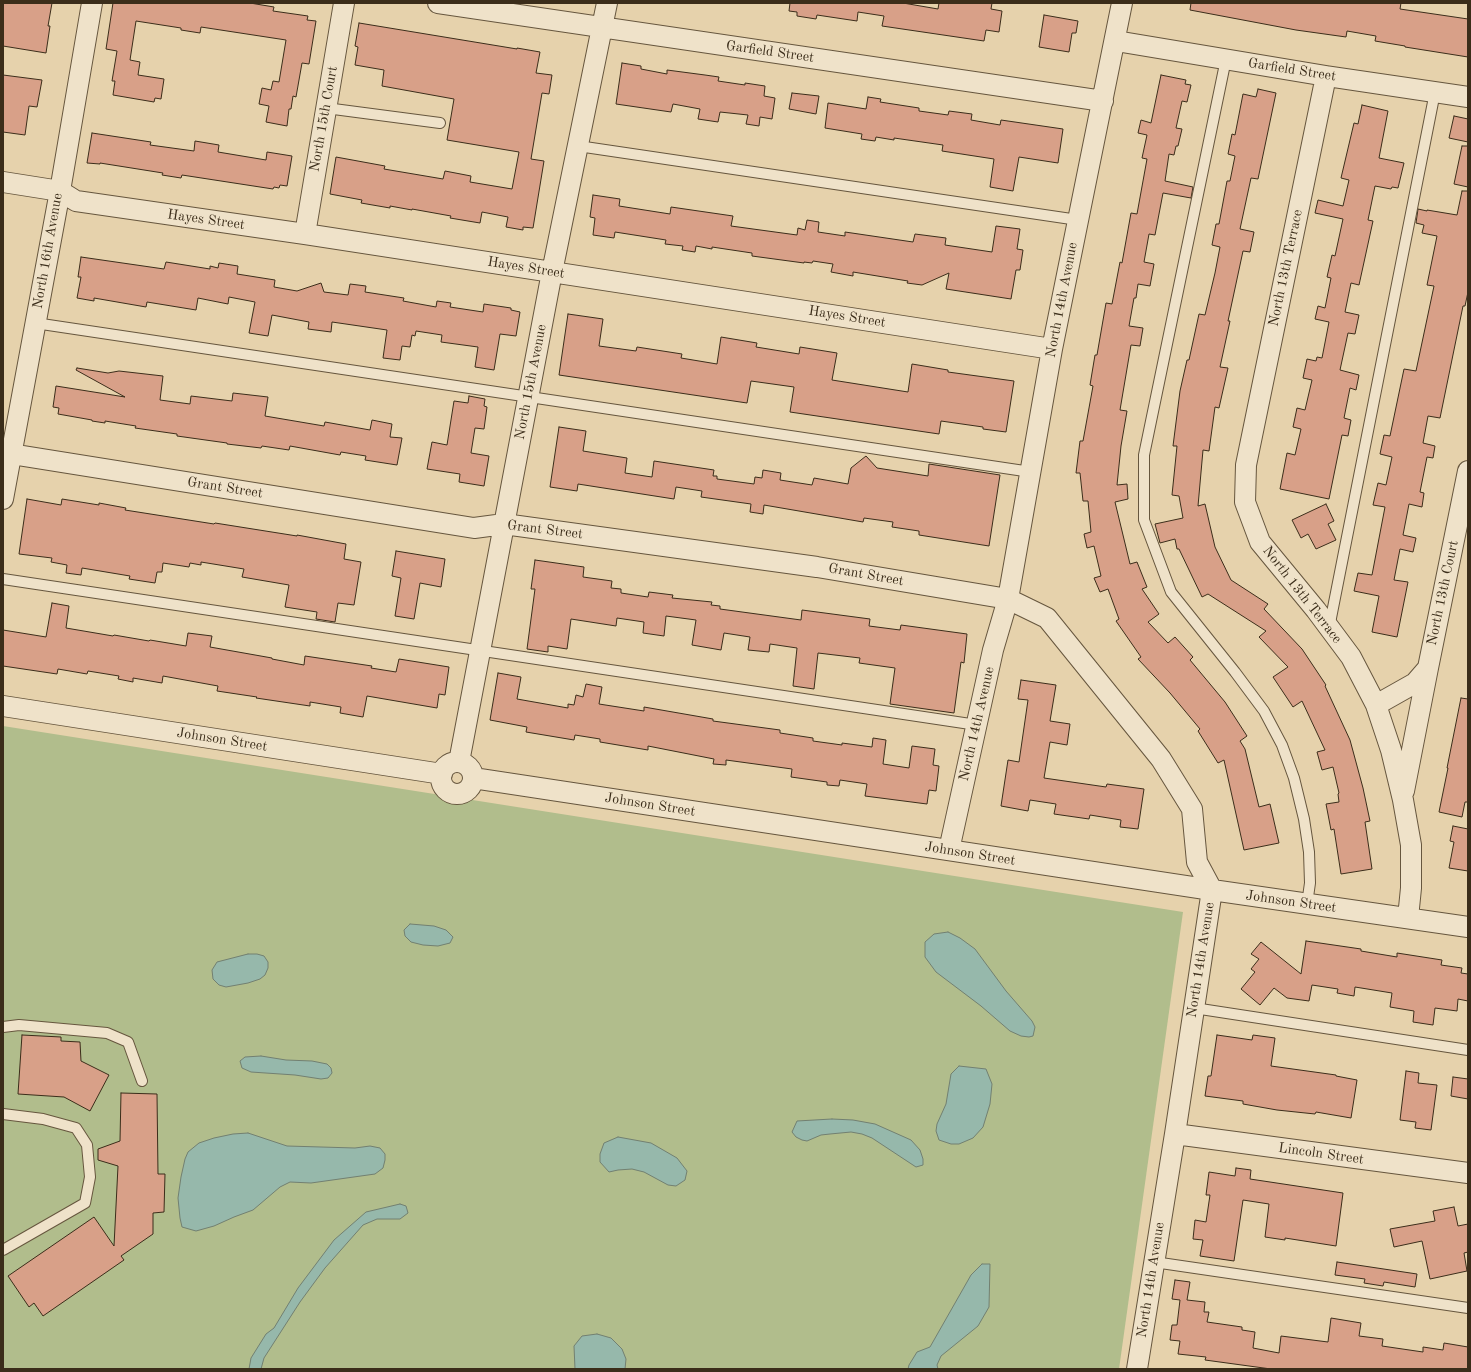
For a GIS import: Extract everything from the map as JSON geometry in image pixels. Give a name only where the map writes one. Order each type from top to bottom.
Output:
[{"type":"street","name":"North 16th Avenue","points":[[3,500],[60,191],[92,3]]},
{"type":"street","name":"North 15th Court","points":[[305,234],[344,3]]},
{"type":"street","name":"Garfield Street","points":[[438,3],[1103,101]]},
{"type":"street","name":"North 15th Avenue","points":[[459,762],[552,272],[607,3]]},
{"type":"street","name":"North 14th Avenue","points":[[949,850],[993,650],[1008,599],[1052,349],[1116,41],[1122,3]]},
{"type":"street","name":"Garfield Street","points":[[1116,41],[1326,76],[1468,97]]},
{"type":"street","name":"North 13th Terrace","points":[[1326,76],[1246,465],[1245,502],[1260,542],[1351,657],[1376,705],[1391,750],[1403,797],[1411,845],[1411,888],[1408,918]]},
{"type":"street","name":"Hayes Street","points":[[3,182],[60,191],[76,201],[305,234],[1052,349]]},
{"type":"street","name":"Grant Street","points":[[11,454],[474,528],[504,524],[817,567],[1008,599]]},
{"type":"street","name":"North 13th Court","points":[[1403,797],[1468,471]]},
{"type":"street","name":"North 14th Avenue","points":[[1008,599],[1047,618],[1161,758],[1192,809],[1197,862],[1212,890],[1137,1369]]},
{"type":"street","name":"North 13th Court","points":[[1376,705],[1415,683],[1428,668]]},
{"type":"street","name":"Johnson Street","points":[[3,706],[442,774]]},
{"type":"street","points":[[459,762],[466,765],[470,769],[473,778],[470,788],[456,794],[446,790],[441,781],[442,774],[446,766],[451,763],[459,762]]},
{"type":"street","name":"Johnson Street","points":[[473,778],[1212,890],[1468,927]]},
{"type":"street","name":"Lincoln Street","points":[[1175,1134],[1468,1173]]},
{"type":"lane","points":[[1226,60],[1144,455],[1144,520],[1171,592],[1236,672],[1264,711],[1282,745],[1294,778],[1310,852],[1310,883],[1307,904]]},
{"type":"lane","points":[[1329,628],[1435,92]]},
{"type":"lane","points":[[326,108],[440,122]]},
{"type":"lane","points":[[578,146],[1078,220]]},
{"type":"lane","points":[[35,323],[1031,472]]},
{"type":"lane","points":[[3,579],[977,725]]},
{"type":"lane","points":[[1194,1008],[1468,1050]]},
{"type":"lane","points":[[3,1027],[19,1025],[106,1033],[128,1042],[142,1080]]},
{"type":"lane","points":[[3,1114],[43,1119],[76,1128],[87,1145],[90,1177],[85,1203],[3,1250]]},
{"type":"lane","points":[[1154,1262],[1468,1308]]},
{"type":"green space","points":[[3,726],[1183,912],[1119,1369],[3,1369]]},
{"type":"shaded area","points":[[410,924],[434,926],[446,930],[453,937],[450,943],[438,946],[423,945],[411,942],[405,936],[404,930]]},
{"type":"shaded area","points":[[948,932],[960,938],[975,949],[1006,991],[1032,1021],[1035,1027],[1033,1036],[1021,1036],[1010,1031],[981,1006],[936,972],[925,957],[925,942],[934,934]]},
{"type":"shaded area","points":[[248,954],[264,956],[268,962],[268,968],[265,975],[260,979],[226,987],[219,985],[213,979],[212,970],[217,962]]},
{"type":"shaded area","points":[[261,1056],[327,1064],[331,1068],[332,1073],[328,1078],[321,1079],[295,1075],[251,1072],[242,1068],[240,1061],[245,1057]]},
{"type":"shaded area","points":[[959,1066],[986,1069],[992,1084],[990,1104],[983,1127],[973,1138],[959,1144],[951,1144],[939,1140],[936,1131],[937,1124],[946,1104],[951,1074]]},
{"type":"shaded area","points":[[832,1119],[853,1120],[875,1124],[911,1140],[920,1150],[923,1165],[916,1167],[872,1138],[862,1134],[851,1132],[821,1135],[807,1141],[796,1137],[792,1132],[797,1121]]},
{"type":"shaded area","points":[[248,1133],[287,1146],[355,1148],[370,1146],[380,1148],[385,1154],[385,1160],[383,1168],[375,1174],[311,1183],[290,1182],[280,1187],[253,1210],[214,1226],[196,1231],[182,1227],[178,1198],[181,1177],[188,1152],[199,1143],[214,1138]]},
{"type":"shaded area","points":[[618,1137],[651,1143],[677,1158],[687,1171],[685,1180],[676,1186],[668,1185],[644,1172],[632,1169],[609,1172],[600,1162],[600,1154],[604,1143]]},
{"type":"shaded area","points":[[400,1204],[406,1206],[408,1213],[400,1219],[377,1219],[363,1225],[325,1268],[300,1302],[264,1358],[261,1369],[249,1369],[251,1358],[266,1334],[274,1328],[298,1288],[334,1240],[366,1212]]},
{"type":"shaded area","points":[[982,1264],[990,1264],[989,1307],[978,1326],[941,1356],[937,1365],[938,1369],[908,1369],[917,1352],[930,1347],[971,1275]]},
{"type":"shaded area","points":[[597,1334],[611,1338],[622,1349],[626,1359],[625,1369],[575,1369],[574,1346],[582,1336]]},
{"type":"building","points":[[3,3],[52,3],[48,26],[50,26],[46,53],[3,46]]},
{"type":"building","points":[[113,3],[250,3],[274,7],[273,11],[308,16],[307,20],[316,21],[309,64],[302,63],[296,97],[293,96],[291,109],[289,109],[287,126],[266,122],[269,106],[259,104],[262,88],[271,90],[273,81],[279,82],[286,40],[201,27],[200,33],[181,30],[181,28],[136,21],[130,60],[140,62],[138,75],[164,79],[161,99],[155,98],[154,102],[113,95],[115,81],[112,81],[117,51],[106,49]]},
{"type":"building","points":[[790,3],[903,3],[938,9],[939,3],[992,3],[991,9],[1002,11],[999,32],[986,30],[984,41],[882,26],[884,16],[858,12],[857,21],[817,15],[816,19],[797,16],[797,12],[789,11]]},
{"type":"building","points":[[1191,3],[1401,3],[1400,9],[1468,19],[1468,57],[1375,41],[1376,36],[1347,31],[1346,37],[1296,30],[1190,10]]},
{"type":"building","points":[[1044,15],[1078,21],[1076,33],[1072,33],[1069,52],[1039,47]]},
{"type":"building","points":[[359,23],[540,52],[536,73],[552,75],[549,94],[542,93],[531,159],[544,161],[533,228],[523,227],[523,230],[506,227],[508,217],[482,212],[480,223],[412,209],[390,206],[390,208],[361,203],[362,200],[330,194],[336,157],[385,166],[384,169],[443,179],[445,171],[471,176],[470,182],[512,189],[519,152],[447,140],[454,99],[382,86],[384,70],[355,65],[358,47],[355,46]]},
{"type":"building","points":[[622,63],[641,66],[641,69],[667,74],[667,70],[719,77],[718,81],[765,86],[764,96],[775,98],[772,119],[760,117],[759,126],[746,124],[748,115],[720,112],[718,122],[698,119],[700,109],[673,104],[671,112],[616,104]]},
{"type":"building","points":[[3,75],[42,80],[37,107],[29,106],[25,135],[3,132]]},
{"type":"building","points":[[1161,75],[1186,80],[1185,84],[1191,85],[1187,102],[1182,101],[1176,128],[1182,129],[1174,155],[1169,154],[1165,181],[1193,187],[1191,198],[1163,193],[1155,235],[1149,234],[1144,262],[1154,264],[1150,286],[1138,284],[1136,298],[1134,298],[1129,326],[1143,328],[1140,346],[1131,345],[1120,410],[1127,411],[1121,446],[1117,485],[1127,484],[1128,499],[1115,502],[1130,564],[1137,562],[1147,587],[1142,589],[1159,614],[1148,622],[1168,643],[1175,637],[1193,657],[1190,660],[1225,702],[1247,736],[1240,741],[1245,749],[1259,807],[1270,804],[1279,843],[1244,850],[1224,760],[1218,763],[1198,731],[1200,729],[1170,693],[1138,659],[1141,657],[1116,621],[1119,619],[1108,589],[1100,592],[1094,578],[1101,576],[1094,546],[1087,548],[1084,534],[1091,532],[1088,501],[1083,501],[1080,473],[1076,473],[1080,441],[1083,441],[1093,386],[1090,385],[1095,355],[1097,355],[1106,303],[1112,304],[1120,262],[1122,263],[1131,213],[1137,214],[1147,159],[1142,158],[1147,135],[1138,133],[1141,120],[1151,123]]},
{"type":"building","points":[[1258,89],[1276,93],[1258,179],[1251,178],[1240,229],[1254,232],[1250,252],[1243,251],[1228,321],[1230,321],[1220,367],[1228,368],[1219,408],[1215,407],[1209,451],[1203,450],[1198,506],[1205,504],[1215,547],[1231,580],[1268,604],[1264,609],[1302,649],[1326,685],[1325,686],[1350,740],[1370,821],[1365,822],[1372,869],[1341,874],[1334,829],[1331,830],[1326,804],[1339,802],[1339,793],[1333,767],[1322,770],[1317,752],[1325,750],[1302,701],[1293,707],[1273,677],[1288,667],[1259,637],[1266,631],[1208,594],[1202,597],[1179,549],[1177,549],[1175,539],[1160,543],[1155,524],[1183,518],[1179,496],[1172,495],[1177,446],[1173,446],[1180,391],[1187,360],[1189,360],[1199,314],[1205,315],[1215,273],[1220,247],[1212,245],[1216,224],[1219,224],[1227,181],[1230,181],[1235,156],[1228,154],[1232,134],[1235,135],[1243,94],[1256,97]]},
{"type":"building","points":[[792,93],[819,96],[816,114],[789,109]]},
{"type":"building","points":[[868,97],[881,99],[880,102],[919,108],[919,111],[948,115],[949,111],[972,114],[971,120],[1000,125],[1001,120],[1063,129],[1058,163],[1019,157],[1013,191],[990,187],[994,159],[942,151],[943,145],[894,138],[894,140],[876,137],[875,141],[861,139],[862,134],[825,128],[828,103],[866,109]]},
{"type":"building","points":[[1362,105],[1388,111],[1379,158],[1404,163],[1398,188],[1392,187],[1391,189],[1375,186],[1368,220],[1373,221],[1359,285],[1351,283],[1345,312],[1359,315],[1355,334],[1348,333],[1340,370],[1359,375],[1356,390],[1350,388],[1344,418],[1351,420],[1348,436],[1342,435],[1329,499],[1280,489],[1287,453],[1295,455],[1301,429],[1293,427],[1297,408],[1305,410],[1312,380],[1303,378],[1307,359],[1316,361],[1317,357],[1322,358],[1329,322],[1315,319],[1318,306],[1325,308],[1331,278],[1327,277],[1332,255],[1335,256],[1343,219],[1315,213],[1318,200],[1343,206],[1349,180],[1341,178],[1354,123],[1358,124]]},
{"type":"building","points":[[1454,116],[1468,119],[1468,142],[1449,138]]},
{"type":"building","points":[[92,133],[151,142],[150,145],[194,151],[195,141],[219,145],[218,152],[266,160],[267,152],[292,156],[287,186],[280,185],[279,188],[274,187],[273,189],[182,175],[181,178],[162,175],[163,173],[100,163],[87,163]]},
{"type":"building","points":[[1462,146],[1468,146],[1468,187],[1454,184]]},
{"type":"building","points":[[1462,191],[1468,191],[1468,292],[1465,306],[1463,306],[1440,418],[1428,416],[1423,443],[1435,446],[1433,458],[1427,457],[1420,492],[1424,493],[1422,507],[1409,504],[1403,535],[1416,538],[1413,552],[1400,549],[1394,580],[1408,582],[1397,637],[1372,632],[1379,596],[1354,591],[1358,573],[1372,575],[1385,507],[1373,505],[1378,483],[1386,485],[1392,457],[1380,454],[1384,435],[1390,436],[1404,369],[1416,371],[1434,286],[1427,285],[1437,236],[1422,233],[1424,225],[1416,223],[1418,209],[1457,215]]},
{"type":"building","points":[[593,195],[620,199],[619,206],[670,214],[671,207],[733,216],[731,226],[797,235],[798,228],[805,230],[807,220],[819,222],[818,232],[845,236],[845,232],[913,242],[915,234],[946,238],[945,245],[992,252],[996,226],[1020,229],[1017,249],[1023,250],[1020,270],[1016,270],[1011,299],[946,289],[949,273],[922,285],[907,283],[908,281],[853,272],[853,276],[831,272],[833,264],[813,261],[812,263],[804,263],[752,256],[752,253],[712,247],[712,249],[696,246],[695,252],[682,250],[683,246],[665,244],[666,240],[615,232],[614,238],[593,235],[595,218],[590,217]]},
{"type":"building","points":[[81,257],[164,269],[166,262],[210,269],[210,266],[218,268],[219,263],[238,266],[237,274],[275,280],[274,287],[297,291],[321,283],[324,292],[348,295],[350,284],[366,286],[365,292],[404,298],[403,301],[436,307],[437,301],[451,303],[450,307],[483,312],[484,304],[511,308],[511,310],[520,312],[516,336],[500,334],[494,370],[475,367],[478,347],[441,342],[442,335],[416,331],[415,336],[412,335],[410,347],[402,346],[400,360],[383,358],[387,330],[332,322],[331,332],[308,329],[309,322],[272,315],[268,336],[249,333],[255,302],[229,297],[228,304],[198,298],[196,310],[147,302],[146,307],[94,298],[94,301],[77,298],[81,277],[78,277]]},
{"type":"building","points":[[568,314],[603,319],[599,346],[636,351],[637,347],[682,354],[681,358],[717,364],[721,337],[757,343],[756,347],[799,354],[800,347],[837,353],[832,380],[908,392],[912,364],[948,370],[948,372],[1014,381],[1006,432],[941,421],[939,434],[790,412],[794,387],[751,381],[747,403],[559,375]]},
{"type":"building","points":[[77,368],[108,373],[119,371],[163,376],[160,400],[190,404],[191,396],[232,401],[233,393],[268,397],[265,416],[324,426],[325,422],[370,430],[372,420],[392,424],[390,437],[402,438],[397,465],[365,460],[366,456],[341,452],[340,455],[290,446],[289,450],[262,446],[261,448],[227,444],[177,436],[177,434],[135,428],[136,426],[105,421],[105,423],[92,421],[58,414],[59,408],[53,407],[56,386],[125,397],[76,370]]},
{"type":"building","points":[[469,396],[485,399],[484,406],[487,407],[484,429],[475,428],[471,453],[489,456],[484,486],[459,482],[460,474],[427,469],[432,442],[447,445],[454,401],[468,403]]},
{"type":"building","points":[[559,427],[586,431],[583,451],[627,458],[625,473],[652,477],[654,461],[714,470],[713,476],[717,476],[717,479],[754,484],[755,477],[762,478],[763,470],[781,473],[780,480],[812,485],[814,478],[848,484],[851,468],[866,456],[877,468],[928,476],[929,464],[1000,475],[989,546],[919,535],[919,531],[892,527],[893,522],[864,518],[863,522],[764,505],[763,514],[750,512],[751,504],[701,497],[702,491],[676,487],[674,499],[578,484],[577,491],[550,487]]},
{"type":"building","points":[[27,499],[61,505],[62,499],[99,505],[99,503],[126,508],[125,510],[297,535],[346,544],[344,559],[361,562],[354,605],[338,603],[335,622],[316,619],[317,612],[285,607],[289,585],[242,577],[244,569],[201,562],[201,565],[190,563],[189,567],[163,563],[162,572],[157,572],[155,583],[129,579],[130,576],[82,568],[81,575],[66,573],[67,565],[51,562],[52,558],[19,554]]},
{"type":"building","points":[[1326,504],[1334,521],[1328,524],[1336,540],[1316,549],[1308,534],[1301,538],[1292,520]]},
{"type":"building","points":[[396,551],[445,559],[441,587],[420,583],[414,619],[395,616],[401,578],[392,576]]},
{"type":"building","points":[[535,560],[584,567],[583,577],[612,581],[611,588],[621,589],[621,593],[648,597],[649,592],[673,595],[672,598],[712,602],[711,605],[720,606],[720,609],[801,620],[802,610],[870,619],[869,626],[900,630],[901,625],[967,634],[964,663],[961,662],[954,713],[890,704],[895,668],[859,663],[860,658],[818,653],[814,689],[793,686],[797,648],[770,644],[769,652],[748,650],[750,637],[724,633],[721,650],[692,645],[696,620],[666,616],[664,636],[643,633],[644,622],[617,618],[616,626],[571,619],[567,649],[548,646],[548,652],[527,649],[535,589],[531,589]]},
{"type":"building","points":[[52,603],[69,606],[66,628],[113,636],[186,646],[188,633],[212,636],[210,647],[304,665],[305,656],[372,666],[371,668],[396,672],[399,659],[449,667],[445,695],[439,694],[437,708],[367,696],[363,717],[340,713],[341,707],[310,702],[310,706],[256,698],[257,697],[217,691],[218,686],[163,676],[162,683],[133,678],[133,682],[118,679],[119,676],[88,671],[87,674],[58,669],[57,674],[3,666],[3,630],[46,637]]},
{"type":"building","points":[[498,673],[521,677],[517,699],[568,708],[568,704],[574,705],[576,695],[583,697],[586,684],[602,687],[599,704],[644,711],[644,707],[713,719],[713,721],[780,730],[780,733],[813,738],[813,741],[842,745],[842,743],[872,747],[873,738],[886,740],[883,764],[909,768],[912,746],[935,749],[933,765],[939,766],[936,791],[929,790],[927,804],[865,796],[867,784],[840,780],[839,786],[827,785],[827,782],[791,777],[792,769],[726,760],[726,765],[713,764],[714,759],[648,746],[648,750],[600,742],[600,739],[575,735],[574,740],[526,732],[527,727],[490,720]]},
{"type":"building","points":[[1021,680],[1056,685],[1050,721],[1070,724],[1067,745],[1050,742],[1044,778],[1106,787],[1107,784],[1144,789],[1138,829],[1120,827],[1121,820],[1090,815],[1089,819],[1054,814],[1056,804],[1030,800],[1028,811],[1001,806],[1008,760],[1019,762],[1028,700],[1018,699]]},
{"type":"building","points":[[1461,698],[1468,699],[1468,802],[1465,802],[1462,817],[1439,812]]},
{"type":"building","points":[[1453,826],[1468,829],[1468,871],[1449,868],[1454,842],[1450,841]]},
{"type":"building","points":[[1306,941],[1361,949],[1361,951],[1397,957],[1397,953],[1442,960],[1441,965],[1462,968],[1461,973],[1468,974],[1468,1001],[1458,999],[1457,1011],[1435,1008],[1433,1025],[1413,1022],[1414,1011],[1390,1007],[1392,993],[1355,987],[1354,996],[1337,993],[1338,989],[1312,985],[1309,1001],[1287,998],[1274,988],[1260,1005],[1241,989],[1255,972],[1251,969],[1259,959],[1251,954],[1261,942],[1301,974]]},
{"type":"building","points":[[22,1035],[61,1037],[61,1041],[80,1042],[81,1061],[109,1075],[90,1111],[64,1097],[18,1094]]},
{"type":"building","points":[[1217,1035],[1252,1040],[1253,1035],[1275,1038],[1271,1066],[1336,1075],[1357,1080],[1351,1118],[1316,1112],[1315,1114],[1277,1110],[1243,1104],[1243,1101],[1205,1096],[1208,1076],[1211,1076]]},
{"type":"building","points":[[1406,1071],[1419,1073],[1418,1083],[1437,1085],[1431,1130],[1415,1128],[1416,1122],[1400,1120]]},
{"type":"building","points":[[1453,1077],[1468,1079],[1468,1099],[1451,1096]]},
{"type":"building","points":[[121,1093],[157,1094],[158,1174],[165,1174],[164,1212],[153,1213],[153,1234],[121,1256],[124,1260],[43,1316],[34,1303],[29,1307],[8,1276],[94,1217],[114,1246],[118,1166],[98,1160],[98,1149],[120,1141]]},
{"type":"building","points":[[1236,1168],[1251,1170],[1250,1179],[1343,1193],[1336,1246],[1285,1238],[1285,1240],[1265,1237],[1269,1204],[1243,1200],[1234,1261],[1200,1256],[1203,1240],[1193,1239],[1195,1220],[1206,1222],[1210,1195],[1206,1195],[1209,1172],[1235,1176]]},
{"type":"building","points":[[1454,1207],[1458,1226],[1468,1224],[1468,1252],[1464,1253],[1467,1271],[1430,1279],[1422,1241],[1394,1247],[1390,1229],[1435,1221],[1433,1211]]},
{"type":"building","points":[[1337,1262],[1417,1274],[1415,1287],[1384,1282],[1383,1286],[1364,1283],[1365,1279],[1335,1275]]},
{"type":"building","points":[[1175,1280],[1190,1282],[1187,1300],[1205,1302],[1204,1312],[1209,1312],[1207,1322],[1242,1327],[1242,1330],[1255,1332],[1253,1348],[1279,1353],[1281,1336],[1328,1342],[1331,1318],[1361,1323],[1359,1336],[1383,1339],[1382,1346],[1423,1352],[1423,1347],[1443,1350],[1444,1343],[1468,1347],[1468,1369],[1271,1369],[1205,1360],[1206,1357],[1178,1354],[1180,1341],[1170,1340],[1172,1325],[1177,1325],[1180,1300],[1172,1299]]}]
